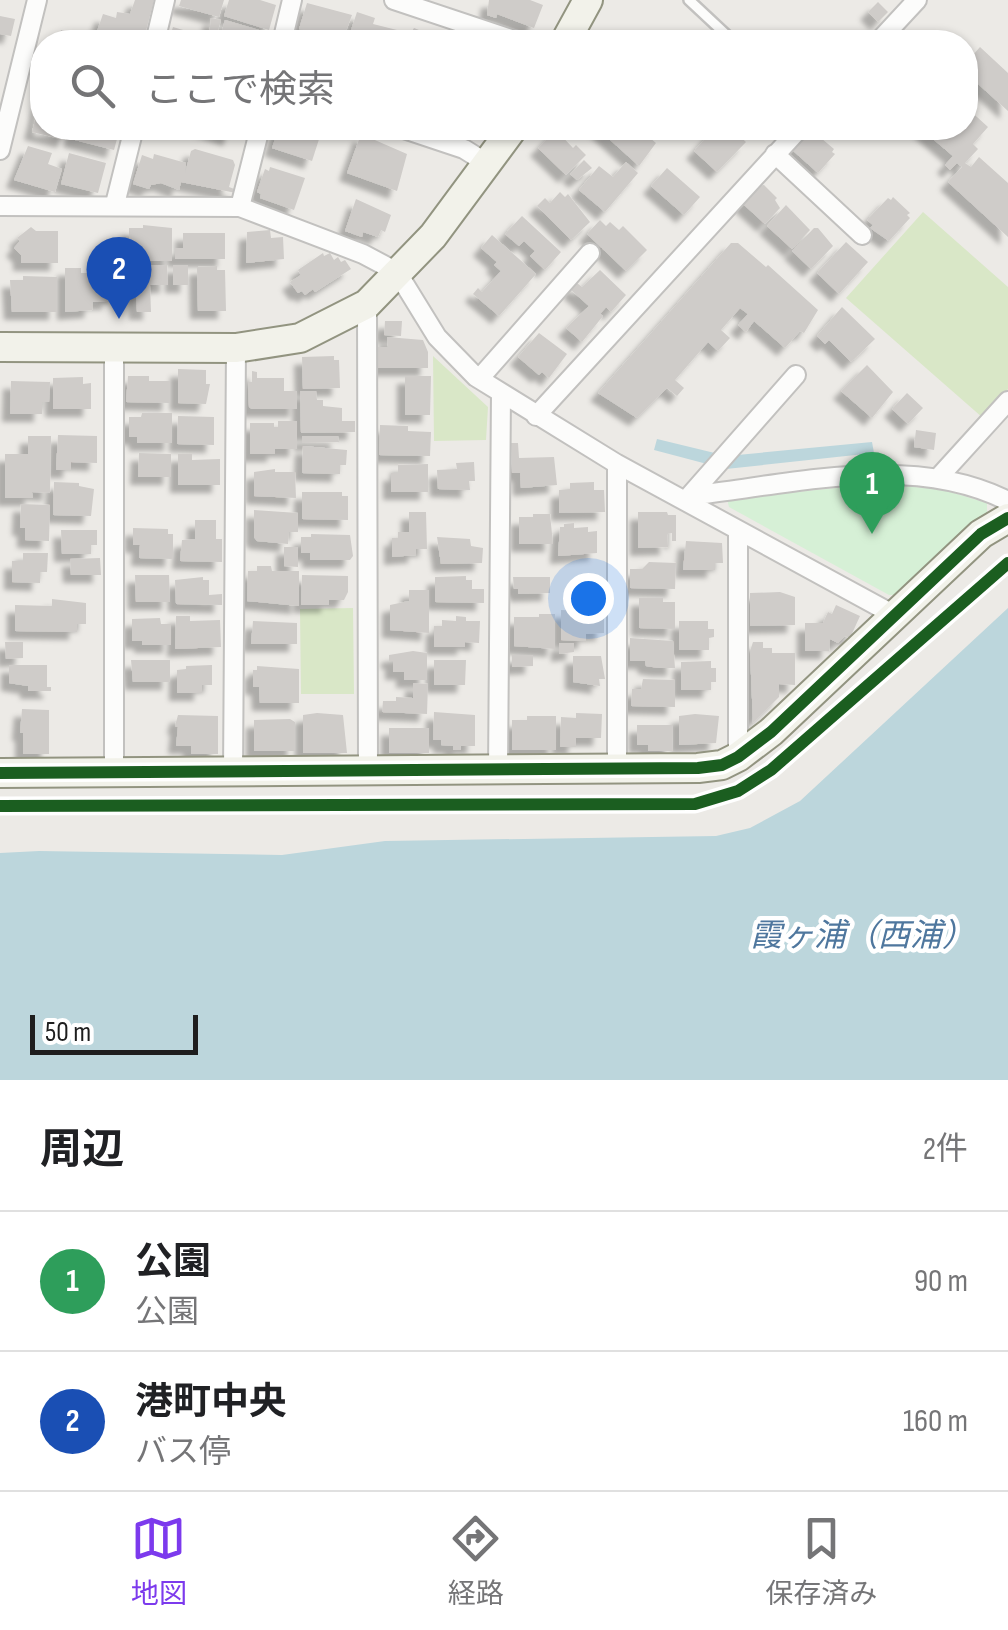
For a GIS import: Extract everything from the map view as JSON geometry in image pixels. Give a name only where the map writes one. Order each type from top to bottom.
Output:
[{"type":"street","points":[[0,150],[37,0]]},
{"type":"street","points":[[158,30],[166,0]]},
{"type":"street","points":[[285,30],[292,0]]},
{"type":"street","points":[[394,0],[484,30]]},
{"type":"street","points":[[572,30],[588,0]]},
{"type":"street","points":[[889,30],[917,0]]},
{"type":"street","points":[[115,204],[131,140]]},
{"type":"street","points":[[240,207],[257,140]]},
{"type":"street","points":[[437,140],[464,149],[488,164]]},
{"type":"street","points":[[0,347],[236,348],[300,338],[367,304],[433,236],[505,140]]},
{"type":"street","points":[[536,416],[788,140]]},
{"type":"street","points":[[775,154],[862,235]]},
{"type":"street","points":[[0,206],[240,207],[363,254],[397,272],[437,337],[479,378],[501,393],[618,464],[896,616]]},
{"type":"street","points":[[479,378],[590,253]]},
{"type":"street","points":[[367,304],[368,772]]},
{"type":"street","points":[[114,348],[114,773]]},
{"type":"street","points":[[233,773],[236,348]]},
{"type":"street","points":[[686,500],[796,375]]},
{"type":"street","points":[[498,771],[501,393]]},
{"type":"street","points":[[938,478],[1008,401]]},
{"type":"street","points":[[617,770],[618,464]]},
{"type":"street","points":[[686,500],[704,494],[879,475],[938,478],[1008,501]]},
{"type":"street","points":[[0,772],[617,770],[722,765],[771,732],[981,534],[1008,518]]},
{"type":"street","points":[[738,530],[738,757]]},
{"type":"lane","points":[[690,0],[721,30]]},
{"type":"green space","points":[[923,212],[1008,287],[1008,389],[983,418],[846,298]]},
{"type":"green space","points":[[433,356],[488,407],[486,440],[434,441]]},
{"type":"green space","points":[[875,484],[941,489],[987,503],[987,514],[902,595],[889,595],[729,507],[727,499]]},
{"type":"green space","points":[[353,608],[354,694],[301,694],[300,609]]},
{"type":"water","points":[[657,439],[727,456],[872,442],[874,453],[726,469],[654,450]]},
{"type":"water","name":"霞ヶ浦（西浦）","points":[[1008,608],[1008,1080],[0,1080],[0,853],[282,855],[385,841],[716,836],[750,828],[800,801]]},
{"type":"building","points":[[135,0],[154,0],[146,30],[97,30],[103,14],[116,18],[117,12],[130,14]]},
{"type":"building","points":[[181,0],[224,0],[219,17],[179,6]]},
{"type":"building","points":[[229,0],[260,0],[276,5],[269,30],[224,16]]},
{"type":"building","points":[[489,0],[530,0],[543,5],[534,28],[497,14],[496,18],[487,15]]},
{"type":"building","points":[[878,2],[888,12],[878,22],[868,12]]},
{"type":"building","points":[[307,3],[352,15],[346,30],[299,29]]},
{"type":"building","points":[[357,12],[375,18],[373,24],[397,30],[351,30]]},
{"type":"building","points":[[0,16],[15,19],[11,36],[0,34]]},
{"type":"building","points":[[211,18],[221,20],[218,30],[210,30]]},
{"type":"building","points":[[225,20],[259,30],[222,30]]},
{"type":"building","points":[[980,47],[1008,73],[1008,111],[978,84]]},
{"type":"building","points":[[978,118],[988,127],[978,138]]},
{"type":"building","points":[[75,140],[117,140],[114,150]]},
{"type":"building","points":[[275,140],[319,140],[312,161],[272,148]]},
{"type":"building","points":[[359,140],[375,140],[407,154],[397,191],[347,173]]},
{"type":"building","points":[[546,140],[565,140],[586,155],[566,175],[538,148]]},
{"type":"building","points":[[610,140],[656,143],[639,166]]},
{"type":"building","points":[[704,140],[746,142],[717,172],[694,151]]},
{"type":"building","points":[[798,140],[823,140],[835,154],[818,173],[790,148]]},
{"type":"building","points":[[934,140],[977,140],[973,144],[978,149],[965,163],[971,167],[979,157],[1008,183],[1008,237],[948,182],[962,167],[957,163],[950,170],[945,165],[953,156]]},
{"type":"building","points":[[28,146],[52,153],[48,164],[62,169],[55,192],[14,180]]},
{"type":"building","points":[[195,149],[233,160],[229,187],[236,193],[181,182],[179,190],[161,183],[149,189],[133,184],[142,155],[153,159],[154,154],[186,163],[185,173]]},
{"type":"building","points":[[69,153],[106,163],[98,193],[61,184]]},
{"type":"building","points":[[584,160],[592,168],[577,180],[570,174]]},
{"type":"building","points":[[626,162],[638,173],[605,212],[579,190],[599,166],[613,177]]},
{"type":"building","points":[[270,167],[305,178],[294,210],[260,198],[257,192],[265,169],[269,171]]},
{"type":"building","points":[[667,168],[700,197],[684,215],[651,186]]},
{"type":"building","points":[[764,185],[777,198],[780,208],[765,224],[742,203],[758,186]]},
{"type":"building","points":[[560,192],[565,197],[568,194],[590,222],[571,240],[537,206],[545,198],[550,203]]},
{"type":"building","points":[[893,197],[910,213],[910,218],[889,241],[870,228],[873,225],[867,220]]},
{"type":"building","points":[[356,199],[391,215],[385,232],[381,230],[378,237],[363,232],[362,237],[345,231]]},
{"type":"building","points":[[786,205],[810,230],[792,249],[767,226]]},
{"type":"building","points":[[522,216],[561,252],[545,270],[530,256],[535,251],[524,241],[519,246],[505,234]]},
{"type":"building","points":[[600,220],[619,230],[623,226],[647,250],[626,271],[587,234]]},
{"type":"building","points":[[31,227],[36,231],[58,231],[58,263],[21,263],[21,255],[14,248],[20,241],[17,238]]},
{"type":"building","points":[[129,228],[172,228],[172,261],[129,261]]},
{"type":"building","points":[[814,228],[833,246],[811,269],[792,251]]},
{"type":"building","points":[[270,230],[271,238],[283,237],[284,259],[246,263],[247,232]]},
{"type":"building","points":[[183,233],[225,233],[225,259],[175,259],[175,248],[183,248]]},
{"type":"building","points":[[492,235],[536,274],[499,316],[473,294],[478,288],[482,292],[501,271],[481,248]]},
{"type":"building","points":[[846,242],[868,262],[839,294],[817,273]]},
{"type":"building","points":[[731,243],[738,243],[768,265],[818,310],[804,333],[800,331],[785,348],[754,321],[746,332],[738,325],[748,314],[740,308],[721,330],[730,338],[718,351],[708,342],[675,380],[684,388],[677,396],[667,388],[637,418],[598,393]]},
{"type":"building","points":[[323,253],[330,253],[334,260],[345,260],[351,269],[315,292],[313,289],[305,295],[302,291],[298,293],[290,282],[301,275],[298,270]]},
{"type":"building","points":[[167,265],[168,285],[150,285],[151,312],[137,312],[135,266]]},
{"type":"building","points":[[173,265],[188,265],[188,285],[173,285]]},
{"type":"building","points":[[217,266],[217,270],[225,270],[226,311],[198,311],[197,267]]},
{"type":"building","points":[[65,268],[81,268],[81,273],[88,273],[88,269],[116,269],[116,296],[110,296],[110,302],[93,302],[92,310],[65,312]]},
{"type":"building","points":[[600,270],[626,295],[611,312],[606,307],[582,342],[566,328],[589,306],[571,290],[577,283],[582,287]]},
{"type":"building","points":[[23,276],[57,277],[57,312],[12,312],[10,280],[23,280]]},
{"type":"building","points":[[842,307],[875,339],[851,362],[829,340],[825,344],[817,336]]},
{"type":"building","points":[[385,321],[402,321],[401,336],[384,335]]},
{"type":"building","points":[[539,333],[567,354],[549,378],[542,372],[539,375],[518,357]]},
{"type":"building","points":[[387,337],[423,340],[428,368],[378,368],[378,347],[388,347]]},
{"type":"building","points":[[334,356],[334,360],[339,360],[340,388],[303,389],[302,357]]},
{"type":"building","points":[[867,365],[893,392],[872,418],[841,391]]},
{"type":"building","points":[[178,369],[206,370],[206,384],[210,384],[206,404],[178,403]]},
{"type":"building","points":[[252,371],[257,372],[257,378],[284,378],[284,391],[297,391],[297,409],[249,407],[248,382],[252,382]]},
{"type":"building","points":[[128,376],[170,381],[170,403],[126,402]]},
{"type":"building","points":[[405,376],[431,376],[430,415],[405,415]]},
{"type":"building","points":[[83,377],[83,384],[91,383],[91,409],[53,409],[53,378]]},
{"type":"building","points":[[11,381],[50,382],[49,402],[42,402],[42,414],[10,414]]},
{"type":"building","points":[[300,391],[316,391],[323,406],[342,408],[342,421],[355,421],[355,432],[301,433]]},
{"type":"building","points":[[907,393],[923,408],[908,424],[892,409]]},
{"type":"building","points":[[142,413],[172,413],[172,443],[137,443],[137,437],[129,437],[129,417],[141,417]]},
{"type":"building","points":[[178,416],[214,417],[214,445],[177,444]]},
{"type":"building","points":[[278,421],[297,421],[297,449],[250,454],[250,423],[274,423],[278,427]]},
{"type":"building","points":[[380,425],[431,432],[430,456],[379,455]]},
{"type":"building","points":[[916,430],[936,433],[934,450],[914,447]]},
{"type":"building","points":[[58,435],[97,436],[97,463],[71,462],[71,470],[56,470]]},
{"type":"building","points":[[28,436],[51,436],[50,493],[32,492],[33,498],[5,498],[5,454],[28,454]]},
{"type":"building","points":[[302,436],[338,436],[339,442],[302,443]]},
{"type":"building","points":[[511,443],[518,443],[519,458],[554,457],[557,485],[521,488],[520,473],[512,473]]},
{"type":"building","points":[[303,446],[347,450],[346,465],[340,465],[340,474],[302,473]]},
{"type":"building","points":[[139,453],[171,454],[171,477],[138,477]]},
{"type":"building","points":[[178,454],[192,454],[192,460],[220,459],[220,485],[178,485]]},
{"type":"building","points":[[474,462],[475,481],[469,481],[470,490],[438,489],[437,470],[457,469],[456,463]]},
{"type":"building","points":[[428,464],[428,492],[391,492],[391,473],[398,473],[398,465]]},
{"type":"building","points":[[254,472],[295,472],[296,498],[254,496]]},
{"type":"building","points":[[54,482],[79,483],[94,489],[91,516],[53,515]]},
{"type":"building","points":[[594,482],[594,490],[604,490],[605,512],[559,513],[559,490],[570,489],[570,483]]},
{"type":"building","points":[[302,492],[342,492],[342,496],[348,496],[348,520],[302,519]]},
{"type":"building","points":[[21,504],[50,505],[49,541],[25,540],[25,528],[20,528]]},
{"type":"building","points":[[254,510],[298,513],[298,532],[289,532],[288,544],[257,541]]},
{"type":"building","points":[[409,512],[426,512],[427,549],[416,549],[416,555],[392,557],[392,538],[398,538],[398,532],[409,532]]},
{"type":"building","points":[[638,512],[676,515],[676,541],[672,541],[672,533],[667,534],[668,547],[638,548]]},
{"type":"building","points":[[550,514],[553,544],[519,544],[519,517]]},
{"type":"building","points":[[195,520],[216,520],[216,539],[222,539],[222,562],[180,561],[182,540],[195,539]]},
{"type":"building","points":[[574,523],[574,528],[597,531],[597,553],[558,556],[560,527]]},
{"type":"building","points":[[133,528],[168,529],[168,534],[173,534],[173,559],[139,558],[140,545],[133,545]]},
{"type":"building","points":[[61,530],[97,530],[97,545],[91,545],[91,554],[62,554]]},
{"type":"building","points":[[350,535],[353,556],[350,560],[310,560],[310,553],[301,553],[301,537]]},
{"type":"building","points":[[437,537],[470,539],[471,546],[483,548],[482,563],[441,564]]},
{"type":"building","points":[[686,541],[722,543],[723,563],[715,563],[715,570],[683,570]]},
{"type":"building","points":[[284,547],[298,547],[298,567],[284,566]]},
{"type":"building","points":[[23,553],[48,553],[47,572],[40,572],[40,583],[12,582],[12,561],[23,561]]},
{"type":"building","points":[[100,558],[101,575],[71,575],[70,559]]},
{"type":"building","points":[[649,562],[676,563],[675,589],[630,588],[630,569],[642,569]]},
{"type":"building","points":[[257,566],[271,566],[272,571],[299,571],[299,606],[247,601],[248,571],[257,571]]},
{"type":"building","points":[[135,575],[169,575],[170,602],[136,602]]},
{"type":"building","points":[[302,575],[348,576],[348,592],[344,600],[329,600],[329,605],[301,605]]},
{"type":"building","points":[[466,576],[466,580],[472,580],[472,589],[484,589],[484,603],[435,602],[435,577]]},
{"type":"building","points":[[513,577],[550,577],[550,593],[518,594]]},
{"type":"building","points":[[175,580],[209,580],[209,595],[222,594],[222,605],[176,604]]},
{"type":"building","points":[[409,590],[429,590],[429,633],[390,630],[390,605],[409,601]]},
{"type":"building","points":[[780,592],[795,597],[795,625],[750,626],[750,593]]},
{"type":"building","points":[[639,598],[675,602],[675,629],[639,628]]},
{"type":"building","points":[[52,599],[86,603],[86,624],[77,624],[77,632],[15,631],[15,605],[52,606]]},
{"type":"building","points":[[836,605],[860,616],[850,638],[845,636],[838,643],[830,639],[829,651],[805,651],[805,623],[823,623]]},
{"type":"building","points":[[561,610],[604,612],[604,633],[586,634],[586,641],[561,640]]},
{"type":"building","points":[[555,614],[555,649],[514,646],[514,617]]},
{"type":"building","points":[[176,616],[190,616],[190,621],[220,620],[221,647],[175,649]]},
{"type":"building","points":[[456,616],[480,621],[479,643],[434,647],[434,626],[442,626],[442,620],[456,621]]},
{"type":"building","points":[[160,618],[161,624],[171,624],[171,645],[132,641],[132,619]]},
{"type":"building","points":[[253,621],[297,623],[297,644],[251,644]]},
{"type":"building","points":[[679,621],[708,621],[708,629],[714,629],[709,650],[679,650]]},
{"type":"building","points":[[630,638],[673,641],[675,668],[630,661]]},
{"type":"building","points":[[5,642],[23,642],[23,658],[6,659]]},
{"type":"building","points":[[753,642],[763,642],[763,648],[772,648],[772,653],[795,653],[795,685],[779,684],[779,697],[753,723],[750,651]]},
{"type":"building","points":[[559,643],[574,643],[574,652],[559,654]]},
{"type":"building","points":[[427,653],[427,680],[404,680],[404,672],[393,672],[389,655]]},
{"type":"building","points":[[512,655],[533,655],[533,666],[512,667]]},
{"type":"building","points":[[573,656],[601,656],[605,679],[599,679],[600,686],[573,682]]},
{"type":"building","points":[[131,660],[170,660],[170,682],[133,682]]},
{"type":"building","points":[[434,660],[466,660],[465,685],[434,685]]},
{"type":"building","points":[[711,661],[711,668],[716,668],[716,682],[711,682],[711,690],[681,690],[681,662]]},
{"type":"building","points":[[9,665],[47,665],[47,687],[51,691],[28,691],[28,686],[9,683]]},
{"type":"building","points":[[212,665],[212,685],[202,685],[202,693],[177,693],[177,670]]},
{"type":"building","points":[[257,666],[299,669],[299,703],[260,703],[259,687],[253,687],[253,670]]},
{"type":"building","points":[[643,679],[675,680],[675,707],[631,706],[632,689],[641,689]]},
{"type":"building","points":[[413,683],[428,684],[427,714],[382,712],[383,701],[413,698]]},
{"type":"building","points":[[22,709],[49,710],[49,754],[23,754]]},
{"type":"building","points":[[434,712],[475,715],[475,746],[453,750],[453,746],[441,745],[441,740],[433,740]]},
{"type":"building","points":[[576,713],[602,714],[601,738],[576,738],[576,747],[560,747],[561,717],[576,718]]},
{"type":"building","points":[[178,715],[218,716],[218,754],[191,754],[191,746],[176,746]]},
{"type":"building","points":[[303,715],[343,715],[347,753],[303,753]]},
{"type":"building","points":[[527,716],[556,716],[556,750],[512,750],[512,720],[527,720]]},
{"type":"building","points":[[679,716],[719,716],[716,743],[679,745]]},
{"type":"building","points":[[254,720],[295,722],[295,751],[254,751]]},
{"type":"building","points":[[637,725],[673,725],[672,751],[648,751],[648,745],[637,745]]},
{"type":"building","points":[[389,728],[429,728],[429,753],[389,753]]},
{"type":"cycle path","points":[[0,773],[722,765],[771,732],[981,534],[1008,518]]},
{"type":"cycle path","points":[[0,806],[695,804],[738,791],[771,770],[1008,563]]},
{"type":"place","name":"港町中央","points":[[119,319]]},
{"type":"place","name":"公園","points":[[872,534]]}]
